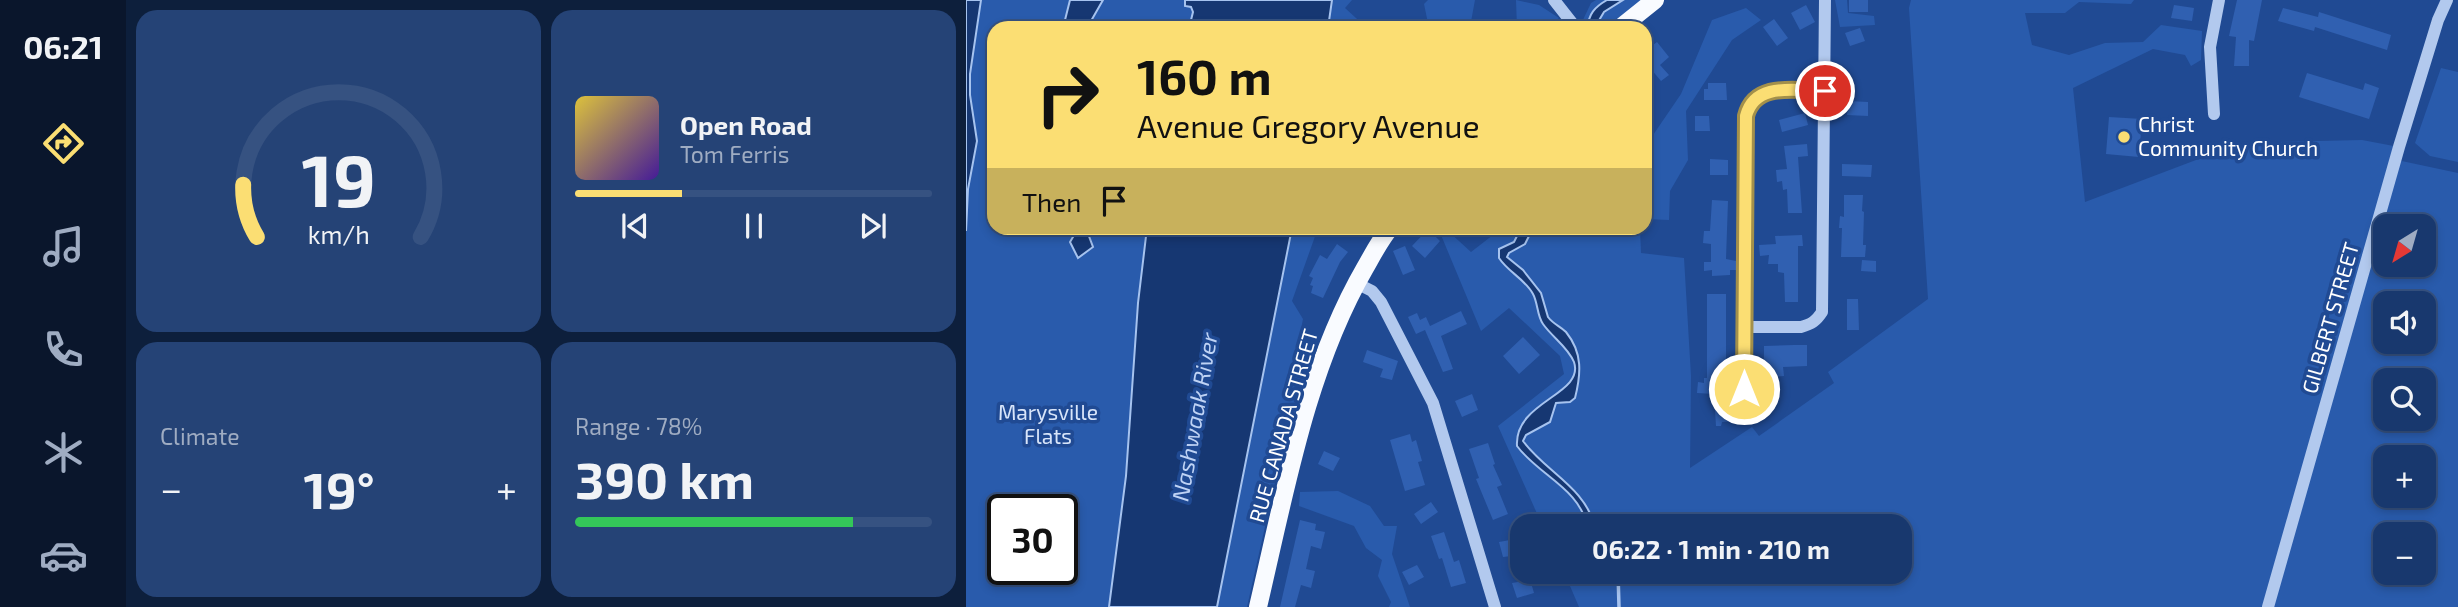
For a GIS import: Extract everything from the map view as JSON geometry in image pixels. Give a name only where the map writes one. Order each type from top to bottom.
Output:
[{"type":"main road","points":[[1629,21],[1656,0]]},
{"type":"main road","name":"RUE CANADA STREET","points":[[1258,607],[1290,471],[1312,394],[1356,283],[1386,235]]},
{"type":"street","points":[[1554,0],[1570,21]]},
{"type":"street","points":[[1744,327],[1801,327],[1810,325],[1822,312],[1825,0]]},
{"type":"street","points":[[2214,114],[2210,47],[2219,0]]},
{"type":"street","name":"GILBERT STREET","points":[[2269,607],[2399,148],[2438,20],[2447,0]]},
{"type":"street","points":[[1744,389],[1748,108],[1753,99],[1770,91],[1825,91]]},
{"type":"street","points":[[1356,283],[1372,291],[1381,302],[1433,403],[1495,607]]},
{"type":"green space","name":"Marysville Flats","points":[[966,0],[1185,0],[1185,5],[1191,7],[1193,12],[1191,21],[987,21],[987,235],[1146,235],[1138,303],[1126,476],[1109,607],[966,607]]},
{"type":"green space","points":[[1332,0],[1352,0],[1345,8],[1359,21],[1329,21]]},
{"type":"green space","points":[[1428,0],[1475,0],[1471,21],[1428,21],[1424,4]]},
{"type":"green space","points":[[1516,0],[1539,5],[1559,18],[1555,21],[1517,21]]},
{"type":"green space","points":[[1596,0],[1642,0],[1613,21],[1582,21],[1591,3]]},
{"type":"green space","points":[[1835,0],[1847,0],[1848,13],[1874,16],[1875,25],[1840,27]]},
{"type":"green space","points":[[1911,0],[2134,0],[2131,4],[2079,2],[2065,13],[2025,13],[2032,45],[2069,55],[2105,43],[2143,42],[2161,25],[2202,31],[2201,60],[2191,66],[2185,55],[2153,49],[2073,88],[2085,202],[2196,160],[2277,142],[2362,140],[2399,147],[2397,160],[2458,173],[2458,607],[1579,607],[1569,584],[1912,584],[1912,514],[1537,514],[1498,426],[1564,374],[1560,356],[1509,308],[1481,331],[1441,235],[1452,235],[1471,252],[1493,235],[1640,235],[1641,253],[1684,258],[1691,376],[1690,468],[1752,427],[1759,436],[1834,383],[1828,372],[1928,299],[1909,8]]},
{"type":"green space","points":[[1746,8],[1761,20],[1732,40],[1686,111],[1688,160],[1670,191],[1669,220],[1652,219],[1652,137],[1681,94],[1712,20]]},
{"type":"green space","points":[[2441,68],[2458,72],[2458,162],[2430,156],[2415,143]]},
{"type":"green space","points":[[1291,235],[1316,235],[1292,301],[1303,319],[1297,349],[1312,357],[1279,464],[1247,607],[1217,607]]},
{"type":"green space","points":[[1338,491],[1370,506],[1384,526],[1397,526],[1392,554],[1410,607],[1389,607],[1391,602],[1378,576],[1382,560],[1366,548],[1354,526],[1299,506],[1300,492]]},
{"type":"water","points":[[966,0],[981,0],[970,74],[970,95],[977,141],[968,189],[966,231]]},
{"type":"water","points":[[1070,0],[1103,0],[1091,21],[1065,21]]},
{"type":"water","points":[[1185,0],[1332,0],[1329,21],[1191,21],[1193,12],[1191,7],[1185,6]]},
{"type":"water","points":[[1607,0],[1623,0],[1604,12],[1599,21],[1589,21],[1599,5]]},
{"type":"water","points":[[1074,235],[1088,235],[1093,247],[1078,258],[1070,242]]},
{"type":"water","name":"Nashwaak River","points":[[1146,235],[1291,235],[1217,607],[1109,607],[1126,476],[1138,303]]},
{"type":"water","points":[[1518,235],[1530,235],[1525,244],[1507,257],[1523,270],[1541,293],[1548,317],[1572,340],[1579,364],[1575,398],[1570,402],[1556,403],[1550,422],[1526,435],[1523,441],[1574,491],[1590,514],[1583,514],[1568,492],[1517,446],[1519,431],[1526,419],[1569,383],[1575,373],[1574,362],[1541,321],[1530,289],[1499,258],[1499,249],[1514,242]]},
{"type":"building","points":[[1849,0],[1868,0],[1868,12],[1849,12]]},
{"type":"building","points":[[2237,0],[2262,0],[2254,41],[2249,40],[2249,66],[2234,66],[2236,37],[2229,36]]},
{"type":"building","points":[[1806,5],[1815,22],[1800,30],[1791,13]]},
{"type":"building","points":[[2174,5],[2194,8],[2192,21],[2171,18]]},
{"type":"building","points":[[2283,8],[2318,17],[2319,12],[2391,35],[2387,50],[2315,27],[2314,31],[2278,21]]},
{"type":"building","points":[[1774,19],[1788,38],[1777,46],[1763,27]]},
{"type":"building","points":[[1860,28],[1865,41],[1850,46],[1845,33]]},
{"type":"building","points":[[1657,42],[1669,57],[1660,65],[1669,75],[1661,81],[1652,70],[1652,46]]},
{"type":"building","points":[[2307,73],[2363,90],[2365,83],[2379,88],[2369,119],[2299,97]]},
{"type":"building","points":[[1708,83],[1726,83],[1727,100],[1704,100],[1704,89],[1708,89]]},
{"type":"building","points":[[1848,101],[1868,102],[1868,116],[1847,115]]},
{"type":"building","points":[[1805,113],[1808,125],[1782,132],[1779,120]]},
{"type":"building","points":[[1695,116],[1709,116],[1710,131],[1695,131]]},
{"type":"building","name":"Christ Community Church","points":[[2109,117],[2142,119],[2139,157],[2106,154]]},
{"type":"building","points":[[1807,144],[1808,156],[1798,157],[1802,213],[1788,213],[1787,189],[1783,190],[1782,181],[1777,182],[1776,170],[1787,169],[1784,146]]},
{"type":"building","points":[[1710,159],[1728,160],[1728,175],[1710,175]]},
{"type":"building","points":[[1842,164],[1872,165],[1871,177],[1842,176]]},
{"type":"building","points":[[1844,195],[1863,195],[1865,257],[1841,257],[1842,228],[1839,228],[1840,216],[1844,217]]},
{"type":"building","points":[[1712,200],[1728,201],[1726,259],[1736,261],[1736,270],[1730,270],[1730,275],[1712,276],[1712,270],[1704,271],[1704,262],[1711,262],[1711,244],[1703,243],[1704,231],[1710,231]]},
{"type":"building","points":[[1422,235],[1434,235],[1440,241],[1425,258],[1412,246]]},
{"type":"building","points":[[1802,235],[1803,246],[1798,246],[1798,302],[1785,302],[1784,273],[1778,272],[1778,264],[1768,264],[1769,255],[1760,256],[1759,245],[1776,244],[1775,236]]},
{"type":"building","points":[[1337,244],[1348,252],[1340,262],[1323,298],[1311,293],[1313,278],[1309,276],[1320,255],[1327,259]]},
{"type":"building","points":[[1405,246],[1415,270],[1403,275],[1393,251]]},
{"type":"building","points":[[1862,260],[1876,261],[1876,272],[1861,271]]},
{"type":"building","points":[[1707,294],[1726,294],[1723,405],[1736,404],[1736,411],[1740,410],[1741,421],[1722,422],[1721,426],[1716,426],[1714,394],[1697,393],[1698,382],[1704,383],[1704,378],[1707,378]]},
{"type":"building","points":[[1847,299],[1858,299],[1859,330],[1847,330]]},
{"type":"building","points":[[1461,311],[1467,324],[1441,336],[1453,369],[1443,372],[1425,330],[1416,334],[1408,317],[1417,313],[1420,320],[1426,317],[1430,326]]},
{"type":"building","points":[[1523,337],[1540,355],[1519,374],[1503,356]]},
{"type":"building","points":[[1807,345],[1807,366],[1783,367],[1784,376],[1770,377],[1769,366],[1765,366],[1764,362],[1764,346]]},
{"type":"building","points":[[1367,350],[1398,361],[1392,380],[1380,377],[1383,369],[1363,362]]},
{"type":"building","points":[[1472,394],[1478,410],[1462,417],[1455,401]]},
{"type":"building","points":[[1410,434],[1412,442],[1416,440],[1422,461],[1418,462],[1425,485],[1405,491],[1390,440]]},
{"type":"building","points":[[1488,443],[1495,464],[1493,465],[1502,485],[1497,487],[1508,514],[1493,520],[1476,479],[1479,478],[1469,449]]},
{"type":"building","points":[[1324,451],[1340,458],[1333,471],[1318,464]]},
{"type":"building","points":[[1431,502],[1438,512],[1421,524],[1414,514]]},
{"type":"building","points":[[1300,520],[1316,524],[1315,530],[1325,532],[1321,549],[1311,546],[1306,569],[1315,571],[1311,588],[1301,585],[1295,607],[1280,607]]},
{"type":"building","points":[[1444,532],[1454,562],[1459,560],[1466,583],[1451,587],[1442,558],[1439,559],[1431,536]]},
{"type":"building","points":[[1510,540],[1510,556],[1503,557],[1499,542]]},
{"type":"building","points":[[1417,565],[1424,577],[1409,585],[1402,572]]},
{"type":"building","points":[[1512,584],[1531,584],[1534,593],[1517,598]]},
{"type":"waterway","points":[[1618,584],[1619,607]]},
{"type":"place","name":"Christ Community Church","points":[[2124,137]]},
{"type":"route","points":[[1744,389],[1748,108],[1753,99],[1770,91],[1825,91]]}]
